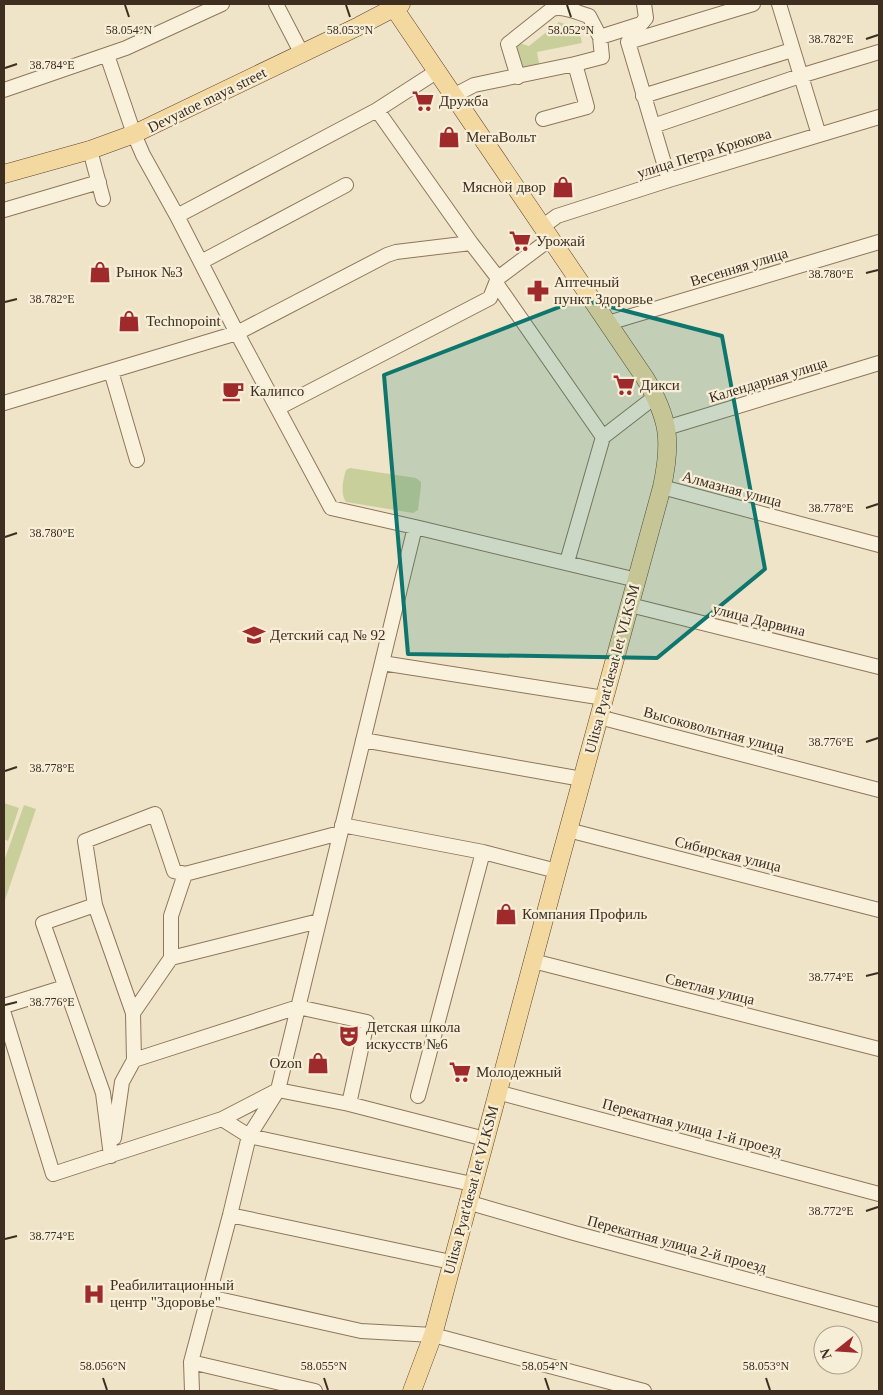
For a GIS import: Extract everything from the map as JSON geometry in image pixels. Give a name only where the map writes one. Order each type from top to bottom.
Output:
[{"type":"main road","name":"Devyatoe maya street","points":[[4,174],[90,150],[134,134],[302,54],[397,6]]},
{"type":"main road","name":"Ulitsa Pyat'desat let VLKSM","points":[[397,6],[436,72],[656,396],[662,410],[668,443],[667,464],[662,487],[637,580],[484,1139],[433,1335],[412,1391]]},
{"type":"street","points":[[4,90],[108,55],[222,4]]},
{"type":"street","points":[[276,4],[302,54]]},
{"type":"street","points":[[600,37],[641,24],[646,18],[644,4]]},
{"type":"street","points":[[669,180],[628,42],[753,4]]},
{"type":"street","points":[[779,4],[819,135]]},
{"type":"street","points":[[453,96],[474,85],[518,76],[575,64],[602,57],[600,37],[589,16],[557,7],[508,44],[518,76]]},
{"type":"street","points":[[643,96],[792,50]]},
{"type":"street","points":[[653,126],[800,76],[879,52]]},
{"type":"street","points":[[108,55],[134,134],[143,155],[331,508],[637,580]]},
{"type":"street","points":[[543,119],[587,107],[575,64]]},
{"type":"street","points":[[177,216],[377,110],[436,72]]},
{"type":"street","points":[[377,110],[471,243],[603,437]]},
{"type":"street","name":"улица Петра Крюкова","points":[[278,408],[490,298],[497,281],[546,233],[557,216],[879,117]]},
{"type":"street","points":[[90,150],[103,199]]},
{"type":"street","points":[[4,210],[99,182]]},
{"type":"street","points":[[201,262],[346,185]]},
{"type":"street","name":"Весенняя улица","points":[[608,323],[879,242]]},
{"type":"street","points":[[4,403],[237,333],[387,255],[396,252],[471,243]]},
{"type":"street","name":"Календарная улица","points":[[666,428],[879,363]]},
{"type":"street","points":[[111,371],[137,460]]},
{"type":"street","points":[[566,562],[603,437],[656,396]]},
{"type":"street","name":"Алмазная улица","points":[[662,487],[879,545]]},
{"type":"street","points":[[192,1391],[191,1362],[230,1215],[248,1136],[278,1090],[415,527]]},
{"type":"street","name":"улица Дарвина","points":[[630,605],[879,667]]},
{"type":"street","points":[[382,662],[604,698]]},
{"type":"street","name":"Высоковольтная улица","points":[[599,717],[879,790]]},
{"type":"street","points":[[363,740],[582,779]]},
{"type":"street","points":[[111,1156],[122,1082],[134,1060],[133,1014],[95,905],[85,841],[155,814],[174,871],[185,874],[341,829],[483,852],[557,871]]},
{"type":"street","name":"Сибирская улица","points":[[568,830],[879,910]]},
{"type":"street","points":[[418,1096],[483,852]]},
{"type":"street","points":[[133,1014],[171,958],[171,916],[185,874]]},
{"type":"street","points":[[95,905],[43,923],[103,1093],[111,1156]]},
{"type":"street","points":[[171,958],[319,921]]},
{"type":"street","name":"Светлая улица","points":[[533,961],[879,1049]]},
{"type":"street","points":[[4,1006],[65,987]]},
{"type":"street","points":[[134,1060],[298,1007],[367,1022],[349,1104]]},
{"type":"street","points":[[4,1014],[53,1174],[222,1120],[278,1090],[349,1104],[484,1139]]},
{"type":"street","name":"Перекатная улица 1-й проезд","points":[[497,1092],[879,1194]]},
{"type":"street","points":[[222,1120],[248,1136],[472,1184]]},
{"type":"street","name":"Перекатная улица 2-й проезд","points":[[467,1202],[574,1233],[879,1315]]},
{"type":"street","points":[[230,1215],[451,1262]]},
{"type":"street","points":[[209,1297],[361,1331],[433,1335],[644,1391]]},
{"type":"street","points":[[191,1362],[315,1391]]},
{"type":"highlighted area","points":[[580,299],[722,336],[765,569],[657,658],[408,654],[384,375]]},
{"type":"green space","points":[[559,22],[579,29],[582,43],[537,52],[539,63],[535,68],[523,69],[515,46],[519,43],[529,46]]},
{"type":"green space","points":[[350,468],[416,478],[421,482],[418,510],[413,513],[346,502],[343,495],[343,482],[346,470]]},
{"type":"green space","points":[[4,803],[19,808],[8,841],[4,839]]},
{"type":"green space","points":[[24,805],[36,809],[4,903],[4,861]]},
{"type":"place","name":"Дружба","points":[[423,101]]},
{"type":"place","name":"МегаВольт","points":[[449,137]]},
{"type":"place","name":"Мясной двор","points":[[563,187]]},
{"type":"place","name":"Урожай","points":[[520,241]]},
{"type":"place","name":"Рынок №3","points":[[100,272]]},
{"type":"place","name":"Аптечный пункт Здоровье","points":[[538,291]]},
{"type":"place","name":"Technopoint","points":[[129,321]]},
{"type":"place","name":"Дикси","points":[[624,385]]},
{"type":"place","name":"Калипсо","points":[[233,391]]},
{"type":"place","name":"Детский сад № 92","points":[[254,635]]},
{"type":"place","name":"Компания Профиль","points":[[506,914]]},
{"type":"place","name":"Детская школа искусств №6","points":[[349,1036]]},
{"type":"place","name":"Ozon","points":[[318,1063]]},
{"type":"place","name":"Молодежный","points":[[460,1072]]},
{"type":"place","name":"Реабилитационный центр \"Здоровье\"","points":[[94,1294]]}]
